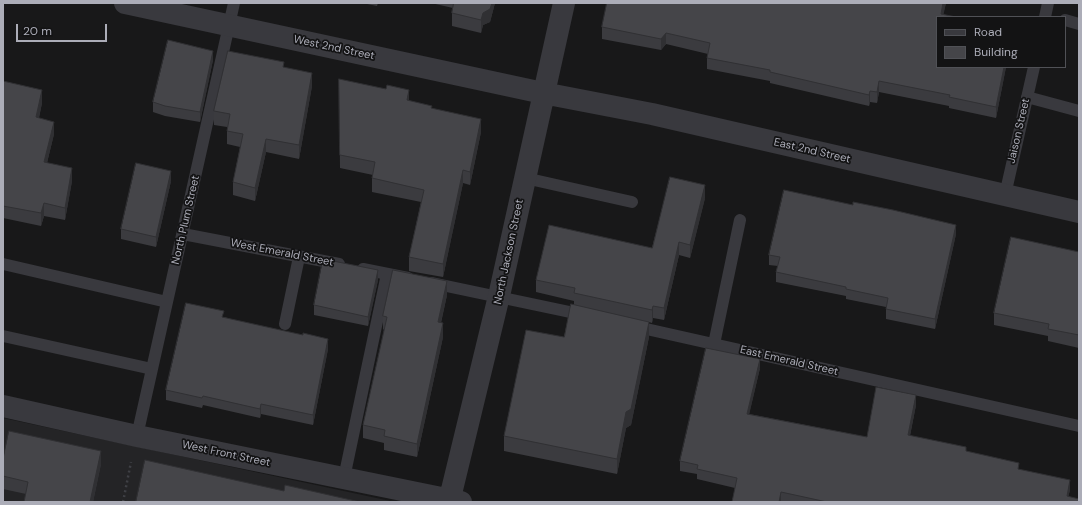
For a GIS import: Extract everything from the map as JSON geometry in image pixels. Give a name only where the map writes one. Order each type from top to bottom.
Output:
[{"type":"street","name":"West 2nd Street","points":[[125,3],[543,93]]},
{"type":"street","name":"North Jackson Street","points":[[453,501],[564,3]]},
{"type":"street","name":"East 2nd Street","points":[[543,93],[652,114],[1079,212]]},
{"type":"street","name":"West Front Street","points":[[3,406],[137,436],[453,501]]},
{"type":"lane","name":"North Plum Street","points":[[137,436],[234,3]]},
{"type":"lane","points":[[1047,16],[1048,3]]},
{"type":"lane","points":[[1066,20],[1079,24]]},
{"type":"lane","name":"Jaison Street","points":[[1005,195],[1034,68]]},
{"type":"lane","points":[[1027,98],[1079,111]]},
{"type":"lane","points":[[525,178],[632,202]]},
{"type":"lane","points":[[714,344],[740,220]]},
{"type":"lane","name":"West Emerald Street","points":[[183,234],[499,296]]},
{"type":"lane","points":[[285,324],[300,256]]},
{"type":"lane","points":[[3,264],[167,302]]},
{"type":"lane","points":[[344,478],[388,274]]},
{"type":"lane","points":[[499,296],[597,318]]},
{"type":"lane","name":"East Emerald Street","points":[[621,323],[1079,426]]},
{"type":"lane","points":[[3,336],[152,370]]},
{"type":"path","points":[[123,502],[137,436]]},
{"type":"shaded area","points":[[3,418],[395,502],[3,502]]},
{"type":"building","points":[[454,3],[492,3],[490,9],[483,13],[481,20],[452,13]]},
{"type":"building","points":[[607,3],[943,3],[941,14],[951,16],[936,16],[936,68],[1004,68],[996,107],[949,97],[950,95],[879,81],[877,92],[870,91],[869,95],[770,72],[770,70],[707,58],[710,43],[666,33],[661,39],[602,27]]},
{"type":"building","points":[[168,40],[213,51],[200,112],[165,106],[153,102]]},
{"type":"building","points":[[228,51],[284,62],[283,67],[312,73],[299,145],[266,139],[255,188],[233,182],[243,134],[227,131],[230,114],[214,111]]},
{"type":"building","points":[[339,79],[386,89],[387,85],[409,90],[407,100],[432,106],[431,108],[481,119],[470,172],[463,170],[443,264],[409,257],[424,190],[372,178],[375,162],[340,155]]},
{"type":"building","points":[[3,81],[42,90],[36,117],[54,122],[44,162],[72,168],[65,208],[44,203],[41,213],[3,206]]},
{"type":"building","points":[[136,163],[171,171],[156,237],[121,229]]},
{"type":"building","points":[[670,177],[705,185],[690,245],[679,242],[664,308],[653,306],[652,310],[574,293],[575,288],[536,280],[549,225],[652,248]]},
{"type":"building","points":[[784,190],[853,205],[853,202],[893,210],[956,225],[935,319],[886,309],[888,298],[846,289],[846,287],[776,272],[780,257],[769,255]]},
{"type":"building","points":[[1011,237],[1079,252],[1079,335],[1048,329],[1049,324],[994,313]]},
{"type":"building","points":[[323,259],[378,270],[368,317],[314,305]]},
{"type":"building","points":[[393,270],[447,281],[438,322],[443,323],[417,444],[384,436],[385,430],[363,425],[387,317],[383,316]]},
{"type":"building","points":[[186,303],[224,311],[222,317],[328,339],[313,415],[261,404],[260,409],[203,396],[202,398],[166,390]]},
{"type":"building","points":[[571,304],[649,322],[631,409],[626,412],[617,459],[504,436],[526,330],[564,337]]},
{"type":"building","points":[[706,348],[760,359],[747,414],[867,437],[876,387],[916,395],[908,435],[966,447],[966,451],[1019,463],[1018,469],[1070,480],[1067,496],[1079,499],[1079,502],[827,502],[781,492],[779,502],[732,502],[737,478],[697,469],[698,465],[680,461]]},
{"type":"building","points":[[9,431],[101,451],[90,502],[24,502],[28,482],[3,476],[3,459]]},
{"type":"building","points":[[145,460],[284,491],[285,485],[360,502],[136,502]]}]
